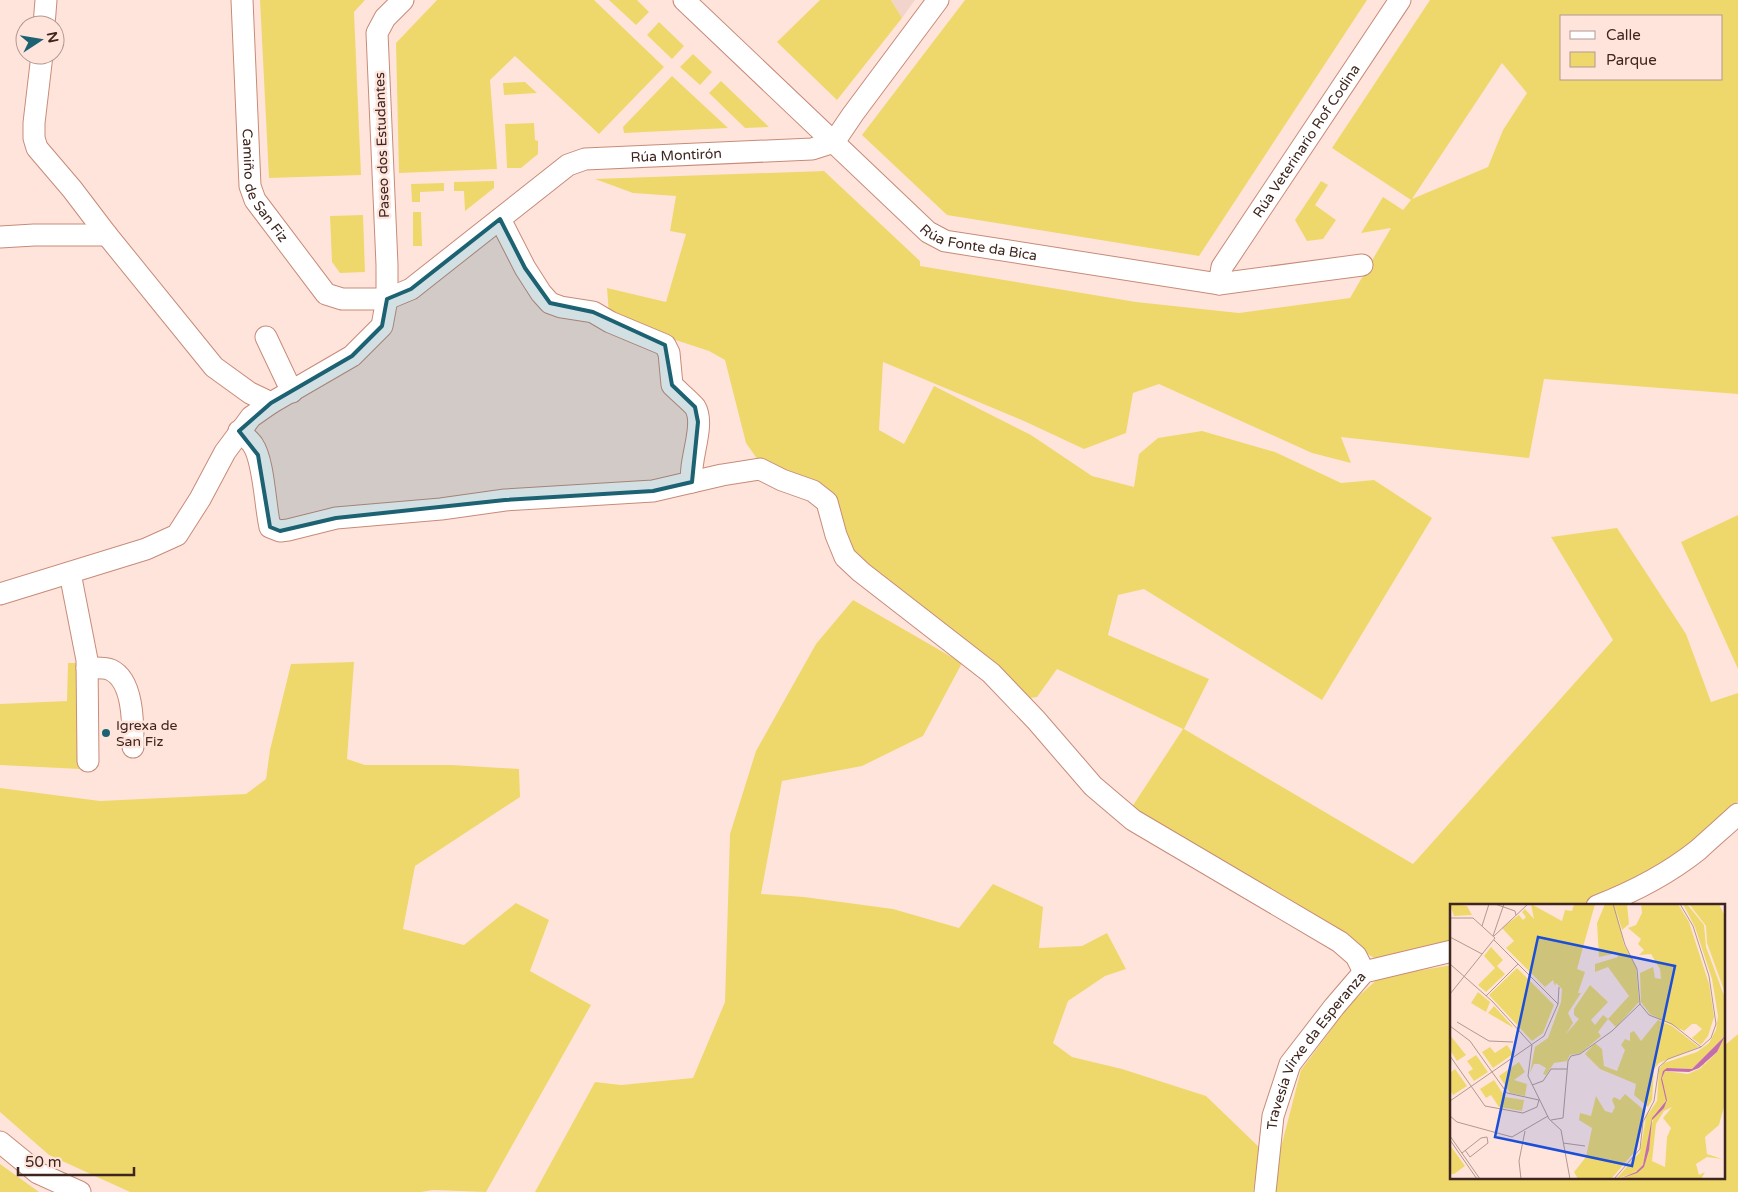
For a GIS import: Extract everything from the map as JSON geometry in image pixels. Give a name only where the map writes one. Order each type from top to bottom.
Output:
[{"type":"street","points":[[45,15],[46,0]]},
{"type":"street","name":"Camiño de San Fiz","points":[[242,0],[250,186],[254,200],[326,294],[342,299],[387,299]]},
{"type":"street","name":"Paseo dos Estudantes","points":[[0,594],[146,549],[176,535],[200,498],[225,452],[251,417],[271,403],[352,356],[382,326],[387,299],[377,33],[385,18],[403,0]]},
{"type":"street","name":"Rúa Fonte da Bica","points":[[684,0],[928,232],[945,241],[1219,284],[1362,266]]},
{"type":"street","points":[[834,142],[852,114],[938,0]]},
{"type":"street","name":"Rúa Veterinario Rof Codina","points":[[1219,284],[1222,267],[1400,0]]},
{"type":"street","points":[[41,65],[34,122],[34,138],[37,148],[72,189],[214,368],[250,393],[271,403]]},
{"type":"street","name":"Rúa Montirón","points":[[387,299],[411,289],[568,165],[586,159],[812,149],[834,142]]},
{"type":"street","points":[[500,219],[540,294],[550,303],[561,307],[593,312],[610,322],[665,345],[669,353],[672,385],[695,407],[698,422],[696,448],[690,473],[692,482]]},
{"type":"street","points":[[0,237],[107,235]]},
{"type":"street","points":[[266,337],[292,392]]},
{"type":"street","points":[[239,431],[253,444],[258,455],[266,513],[270,527],[280,530],[336,518],[441,509],[505,500],[653,492],[722,474],[760,469],[782,480],[813,491],[827,502],[836,535],[845,557],[861,572],[991,673],[1036,720],[1094,786],[1133,820],[1340,942],[1356,956],[1364,972]]},
{"type":"street","points":[[70,573],[87,660],[88,761]]},
{"type":"street","points":[[87,668],[110,669],[122,678],[131,706],[133,747]]},
{"type":"street","points":[[1602,904],[1648,884],[1696,851],[1738,814]]},
{"type":"street","name":"Travesía Virxe da Esperanza","points":[[1265,1192],[1273,1116],[1290,1064],[1364,972],[1450,951]]},
{"type":"street","points":[[0,1142],[38,1173],[80,1192]]},
{"type":"highlighted area","points":[[500,219],[525,268],[550,303],[593,312],[665,345],[672,385],[695,407],[698,422],[692,482],[653,491],[505,500],[336,518],[280,531],[270,527],[258,455],[239,431],[271,403],[352,356],[382,326],[387,299],[411,289]]},
{"type":"shaded area","points":[[891,0],[915,0],[902,18]]},
{"type":"green space","points":[[260,0],[365,0],[354,12],[361,175],[269,178]]},
{"type":"green space","points":[[437,0],[594,0],[664,67],[599,134],[515,56],[490,80],[497,169],[399,173],[396,43]]},
{"type":"green space","points":[[609,0],[637,0],[649,12],[636,25]]},
{"type":"green space","points":[[820,0],[891,0],[902,18],[837,100],[777,42]]},
{"type":"green space","points":[[965,0],[1367,0],[1199,256],[947,215],[862,135]]},
{"type":"green space","points":[[1430,0],[1738,0],[1738,394],[1544,379],[1529,458],[1341,437],[1351,463],[1312,453],[1159,384],[1133,393],[1126,433],[1084,449],[1024,421],[883,362],[879,430],[904,444],[934,386],[1031,435],[1092,476],[1134,487],[1139,454],[1158,438],[1202,431],[1275,452],[1341,483],[1374,480],[1432,518],[1322,700],[1144,589],[1118,595],[1108,635],[1209,679],[1184,729],[1413,864],[1613,640],[1551,537],[1617,528],[1686,634],[1711,702],[1738,693],[1738,801],[1664,868],[1593,904],[1450,904],[1450,942],[1378,960],[1229,874],[1130,810],[1183,729],[1057,669],[1037,697],[1025,699],[855,562],[832,500],[812,479],[760,463],[746,443],[725,360],[709,351],[639,328],[609,315],[607,288],[666,302],[686,234],[670,231],[676,196],[633,193],[595,179],[824,171],[920,261],[920,266],[1136,302],[1239,313],[1350,298],[1391,228],[1361,233],[1383,197],[1403,210],[1411,200],[1332,148]],"holes":[[[1502,63],[1527,93],[1503,130],[1488,167],[1412,199]]]},
{"type":"green space","points":[[659,22],[684,46],[672,59],[647,35]]},
{"type":"green space","points":[[693,54],[712,72],[700,85],[680,67]]},
{"type":"green space","points":[[672,76],[728,128],[624,133],[623,127]]},
{"type":"green space","points":[[721,81],[769,127],[745,128],[709,93]]},
{"type":"green space","points":[[525,82],[537,93],[504,95],[503,83]]},
{"type":"green space","points":[[534,123],[535,140],[538,141],[538,154],[521,168],[507,168],[505,124]]},
{"type":"green space","points":[[494,181],[494,188],[465,211],[464,191],[454,191],[454,182]]},
{"type":"green space","points":[[1321,181],[1328,185],[1315,205],[1336,220],[1323,239],[1307,241],[1295,220]]},
{"type":"green space","points":[[444,183],[444,191],[420,192],[420,202],[412,202],[411,184]]},
{"type":"green space","points":[[413,212],[421,212],[422,246],[413,246]]},
{"type":"green space","points":[[363,215],[365,272],[340,273],[332,262],[330,216]]},
{"type":"green space","points":[[1738,515],[1738,669],[1681,542]]},
{"type":"green space","points":[[853,600],[962,663],[923,736],[862,766],[782,781],[761,894],[804,897],[893,909],[959,928],[993,884],[1043,907],[1039,948],[1082,946],[1107,933],[1126,969],[1105,976],[1068,1001],[1053,1043],[1072,1057],[1122,1069],[1206,1096],[1260,1148],[1253,1192],[535,1192],[595,1082],[621,1085],[693,1078],[725,1002],[730,834],[756,751],[816,644]]},
{"type":"green space","points":[[354,662],[347,759],[365,765],[452,765],[519,769],[520,797],[415,866],[403,929],[464,945],[516,903],[549,920],[530,971],[591,1005],[486,1192],[433,1190],[421,1192],[130,1192],[49,1155],[0,1112],[0,788],[100,801],[246,794],[266,779],[270,750],[291,664]]},
{"type":"green space","points":[[68,663],[77,663],[80,769],[0,765],[0,704],[67,701]]},
{"type":"green space","points":[[1450,965],[1450,1180],[1726,1180],[1726,1044],[1738,1034],[1738,1192],[1275,1192],[1279,1155],[1301,1070],[1351,1003],[1380,977]]},
{"type":"green space","points":[[0,1164],[39,1192],[0,1192]]},
{"type":"place","name":"Igrexa de San Fiz","points":[[106,733]]}]
